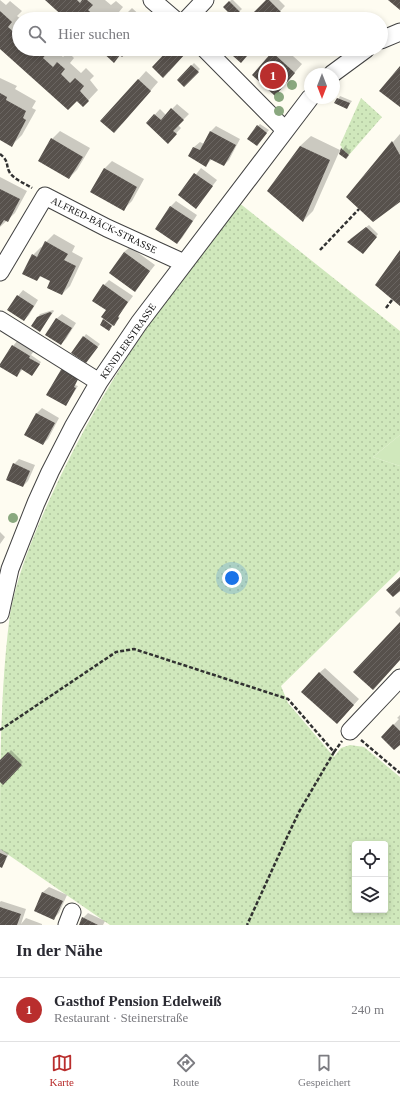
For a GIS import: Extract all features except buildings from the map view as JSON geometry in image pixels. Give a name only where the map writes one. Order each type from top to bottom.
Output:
[{"type":"street","points":[[152,0],[166,12]]},
{"type":"street","points":[[194,12],[205,0]]},
{"type":"street","points":[[388,37],[400,32]]},
{"type":"street","points":[[212,56],[285,130]]},
{"type":"street","points":[[340,68],[356,56]]},
{"type":"street","name":"KENDLERSTRASSE","points":[[0,614],[10,569],[36,503],[73,427],[99,382],[139,323],[305,104]]},
{"type":"street","name":"ALFRED-BÄCK-STRASSE","points":[[0,272],[4,255],[44,196],[107,228],[184,263]]},
{"type":"street","points":[[0,320],[99,382]]},
{"type":"street","points":[[350,731],[400,678]]},
{"type":"path","points":[[0,154],[6,158],[9,172],[12,176],[44,196]]},
{"type":"path","points":[[320,250],[359,209]]},
{"type":"path","points":[[386,308],[392,300]]},
{"type":"path","points":[[0,730],[116,652],[134,649],[288,699],[334,752],[288,835],[247,925]]},
{"type":"path","points":[[350,731],[400,773]]},
{"type":"green space","points":[[361,98],[382,117],[349,155],[341,148],[342,147],[340,145]]},
{"type":"green space","points":[[238,202],[400,331],[400,435],[373,457],[400,466],[400,570],[281,686],[288,703],[334,757],[341,748],[350,745],[364,747],[400,777],[400,925],[110,925],[0,849],[1,731],[4,672],[10,614],[17,586],[42,517],[60,477],[86,426],[130,353],[180,280]]},
{"type":"green space","points":[[400,435],[400,466],[373,457]]},
{"type":"place","name":"Gasthof Pension Edelweiß","points":[[273,76]]}]
